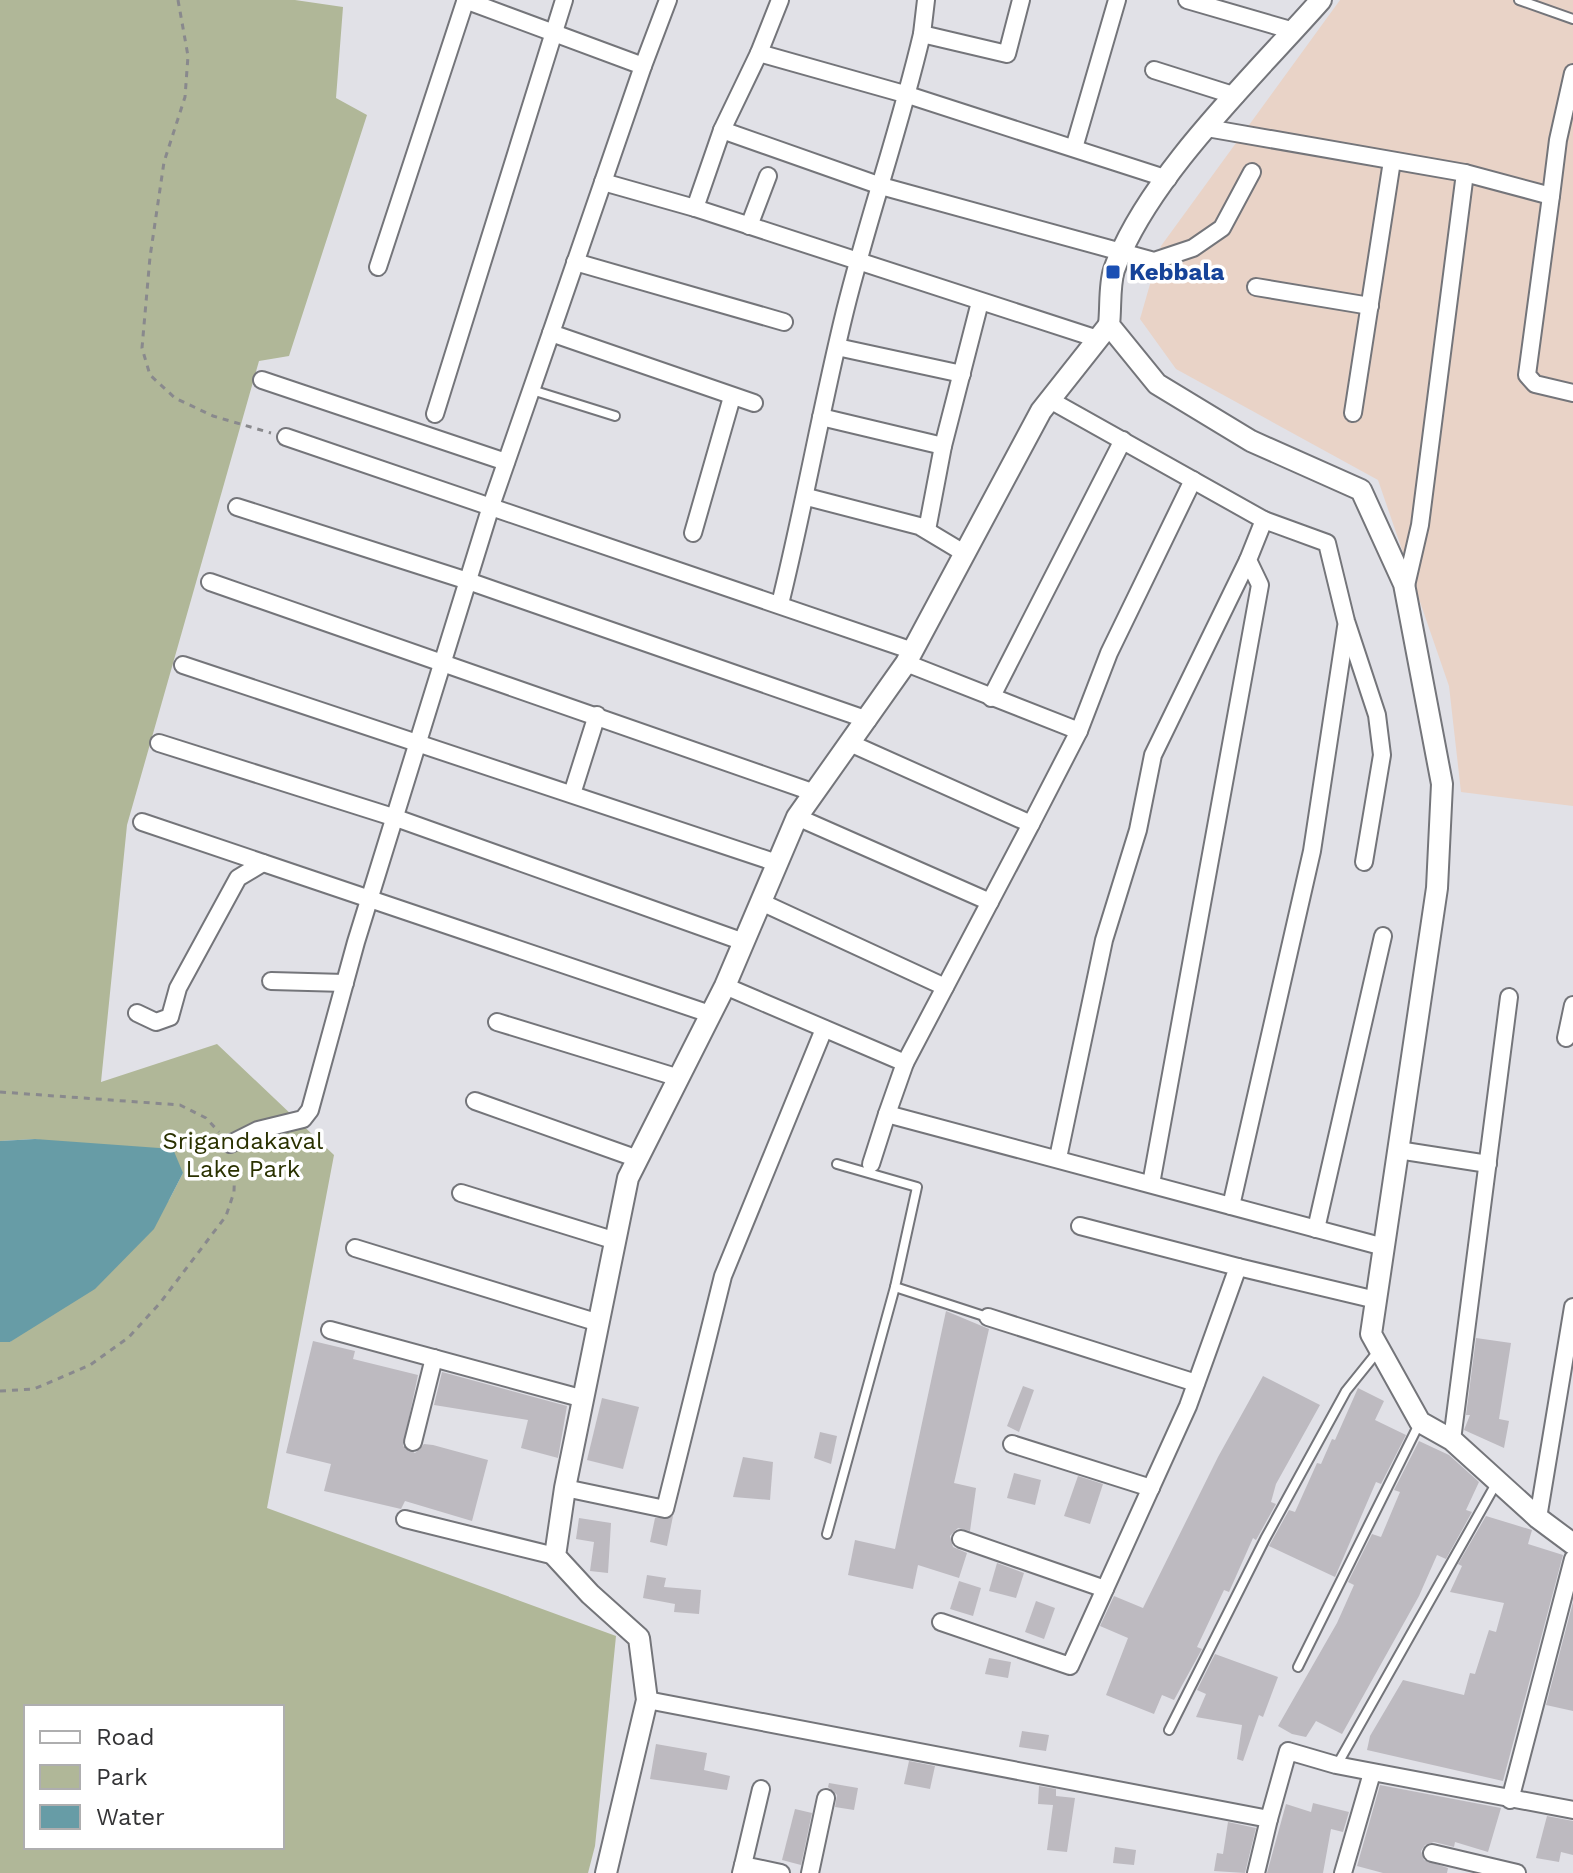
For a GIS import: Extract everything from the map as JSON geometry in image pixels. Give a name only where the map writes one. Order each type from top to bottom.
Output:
[{"type":"street","points":[[435,414],[556,34],[564,0]]},
{"type":"street","points":[[230,1144],[258,1130],[303,1119],[310,1110],[370,899],[491,506],[668,0]]},
{"type":"street","points":[[695,208],[722,130],[759,53],[780,0]]},
{"type":"street","points":[[780,604],[807,497],[837,347],[908,95],[926,0]]},
{"type":"street","points":[[922,34],[1007,54],[1021,0]]},
{"type":"street","points":[[1074,148],[1117,0]]},
{"type":"street","points":[[1187,0],[1294,31]]},
{"type":"street","points":[[555,1556],[565,1488],[628,1178],[676,1077],[725,986],[797,817],[852,744],[910,657],[1050,400],[1104,332],[1113,272],[1140,215],[1207,128],[1321,0]]},
{"type":"street","points":[[378,267],[465,1],[643,66]]},
{"type":"street","points":[[759,53],[908,95],[1168,179]]},
{"type":"street","points":[[1154,70],[1236,96]]},
{"type":"street","points":[[1573,73],[1565,142],[1551,196],[1527,375],[1535,384],[1573,393]]},
{"type":"street","points":[[1207,128],[1465,173],[1551,196]]},
{"type":"street","points":[[722,130],[881,186],[1122,255],[1154,261],[1193,248],[1222,228],[1252,172]]},
{"type":"street","points":[[1353,413],[1392,161]]},
{"type":"street","points":[[1405,590],[1420,525],[1465,173]]},
{"type":"street","points":[[749,226],[768,176]]},
{"type":"street","points":[[603,182],[695,208],[980,302],[1104,332],[1157,384],[1251,441],[1361,490],[1405,590],[1442,784],[1437,888],[1371,1334],[1420,1422],[1452,1440],[1538,1518],[1573,1544]]},
{"type":"street","points":[[575,262],[784,322]]},
{"type":"street","points":[[1256,287],[1370,306]]},
{"type":"street","points":[[927,530],[943,446],[980,302]]},
{"type":"street","points":[[551,333],[754,403]]},
{"type":"street","points":[[837,347],[962,374]]},
{"type":"street","points":[[262,380],[506,462]]},
{"type":"street","points":[[693,533],[732,397]]},
{"type":"street","points":[[1050,400],[1264,520],[1327,543],[1346,621],[1377,715],[1382,755],[1364,862]]},
{"type":"street","points":[[821,417],[943,446]]},
{"type":"street","points":[[286,437],[780,604],[910,657],[991,698],[1079,731]]},
{"type":"street","points":[[991,698],[1123,440]]},
{"type":"street","points":[[870,1168],[905,1063],[1079,731],[1109,653],[1193,480]]},
{"type":"street","points":[[807,497],[927,530],[964,553]]},
{"type":"street","points":[[237,507],[468,581],[868,720]]},
{"type":"street","points":[[1058,1158],[1104,940],[1138,830],[1153,755],[1248,560],[1264,520]]},
{"type":"street","points":[[1151,1184],[1260,585],[1248,560]]},
{"type":"street","points":[[210,582],[444,661],[815,793]]},
{"type":"street","points":[[1231,1206],[1312,851],[1346,621]]},
{"type":"street","points":[[183,665],[777,863]]},
{"type":"street","points":[[572,794],[597,715]]},
{"type":"street","points":[[159,743],[396,818],[744,942]]},
{"type":"street","points":[[852,744],[1031,824]]},
{"type":"street","points":[[797,817],[990,902]]},
{"type":"street","points":[[142,822],[710,1014]]},
{"type":"street","points":[[137,1013],[156,1022],[170,1017],[178,988],[238,878],[263,863]]},
{"type":"street","points":[[761,902],[945,987]]},
{"type":"street","points":[[1316,1229],[1383,936]]},
{"type":"street","points":[[271,981],[345,983]]},
{"type":"street","points":[[725,986],[905,1063]]},
{"type":"street","points":[[1452,1440],[1509,997]]},
{"type":"street","points":[[1566,1038],[1573,1005]]},
{"type":"street","points":[[497,1022],[676,1077]]},
{"type":"street","points":[[565,1488],[665,1509],[723,1276],[824,1029]]},
{"type":"street","points":[[475,1101],[638,1159]]},
{"type":"street","points":[[887,1114],[1384,1247]]},
{"type":"street","points":[[1398,1150],[1488,1164]]},
{"type":"street","points":[[461,1193],[616,1241]]},
{"type":"street","points":[[1080,1226],[1376,1300]]},
{"type":"street","points":[[355,1248],[599,1323]]},
{"type":"street","points":[[941,1622],[1070,1666],[1196,1383],[1238,1267]]},
{"type":"street","points":[[1538,1518],[1572,1313]]},
{"type":"street","points":[[988,1317],[1196,1383]]},
{"type":"street","points":[[330,1330],[584,1399]]},
{"type":"street","points":[[413,1442],[434,1358]]},
{"type":"street","points":[[1012,1444],[1151,1488]]},
{"type":"street","points":[[405,1519],[555,1556],[639,1638],[647,1700],[606,1873]]},
{"type":"street","points":[[961,1539],[1105,1589]]},
{"type":"street","points":[[1510,1800],[1573,1559]]},
{"type":"street","points":[[647,1700],[1269,1819]]},
{"type":"street","points":[[1256,1873],[1288,1751],[1372,1773],[1573,1810]]},
{"type":"street","points":[[1343,1873],[1372,1773]]},
{"type":"street","points":[[761,1789],[742,1869],[781,1873]]},
{"type":"street","points":[[810,1873],[826,1798]]},
{"type":"street","points":[[1432,1853],[1517,1873]]},
{"type":"lane","points":[[1519,0],[1573,19]]},
{"type":"lane","points":[[531,390],[615,416]]},
{"type":"lane","points":[[827,1534],[895,1287],[917,1187],[870,1168],[837,1164]]},
{"type":"lane","points":[[895,1287],[988,1317]]},
{"type":"lane","points":[[1169,1730],[1265,1539],[1346,1391],[1379,1349]]},
{"type":"lane","points":[[1298,1667],[1420,1422]]},
{"type":"lane","points":[[1336,1765],[1497,1482]]},
{"type":"path","points":[[178,0],[188,56],[185,97],[164,162],[150,257],[142,348],[150,375],[175,398],[213,416],[286,437]]},
{"type":"path","points":[[0,1092],[180,1105],[206,1118],[230,1144],[237,1170],[226,1216],[160,1303],[129,1337],[90,1365],[34,1389],[0,1391]]},
{"type":"shaded area","points":[[1340,0],[1573,0],[1573,806],[1461,792],[1449,686],[1378,480],[1176,369],[1140,319],[1161,246]]},
{"type":"green space","name":"Srigandakaval Lake Park","points":[[0,0],[295,0],[343,7],[336,98],[367,115],[289,356],[259,361],[127,825],[101,1082],[217,1044],[334,1155],[267,1508],[616,1636],[595,1846],[588,1873],[0,1873],[0,1342],[10,1342],[169,1200],[183,1173],[35,1139],[0,1141]]},
{"type":"water","points":[[35,1139],[173,1149],[183,1173],[154,1229],[95,1289],[10,1342],[0,1342],[0,1141]]},
{"type":"building","points":[[946,1311],[989,1329],[954,1483],[976,1488],[970,1531],[958,1528],[950,1536],[953,1547],[967,1553],[959,1578],[918,1565],[913,1589],[848,1575],[855,1540],[895,1549]]},
{"type":"building","points":[[1476,1338],[1511,1343],[1499,1419],[1509,1421],[1504,1448],[1464,1430],[1470,1415],[1466,1415]]},
{"type":"building","points":[[313,1341],[355,1351],[353,1359],[418,1375],[403,1446],[415,1453],[424,1444],[433,1445],[488,1460],[472,1521],[405,1501],[401,1509],[324,1491],[331,1464],[286,1453]]},
{"type":"building","points":[[442,1372],[567,1406],[558,1458],[521,1448],[528,1420],[434,1405]]},
{"type":"building","points":[[1263,1376],[1320,1405],[1276,1484],[1271,1502],[1276,1504],[1256,1540],[1253,1538],[1229,1592],[1224,1590],[1197,1647],[1202,1649],[1174,1700],[1162,1695],[1154,1714],[1106,1695],[1128,1638],[1100,1626],[1114,1596],[1143,1608],[1218,1457]]},
{"type":"building","points":[[1023,1386],[1034,1390],[1019,1432],[1007,1426]]},
{"type":"building","points":[[1358,1388],[1384,1401],[1375,1420],[1406,1435],[1381,1484],[1376,1482],[1335,1577],[1269,1546],[1289,1510],[1295,1512],[1317,1463],[1321,1464],[1332,1439],[1335,1440]]},
{"type":"building","points":[[602,1398],[639,1407],[623,1469],[587,1460]]},
{"type":"building","points":[[820,1432],[837,1436],[831,1464],[814,1458]]},
{"type":"building","points":[[1419,1441],[1449,1455],[1479,1482],[1466,1510],[1472,1512],[1446,1559],[1437,1555],[1419,1596],[1342,1734],[1316,1721],[1306,1737],[1292,1734],[1278,1726],[1337,1623],[1354,1585],[1348,1582],[1372,1534],[1381,1537],[1400,1492],[1394,1490]]},
{"type":"building","points":[[743,1457],[773,1462],[770,1500],[733,1497]]},
{"type":"building","points":[[1014,1473],[1041,1480],[1035,1505],[1007,1498]]},
{"type":"building","points":[[1078,1476],[1103,1484],[1090,1524],[1064,1516]]},
{"type":"building","points":[[673,1516],[667,1546],[650,1542],[655,1518]]},
{"type":"building","points":[[1486,1516],[1532,1530],[1528,1544],[1563,1555],[1503,1781],[1367,1750],[1370,1736],[1403,1680],[1464,1695],[1470,1673],[1475,1674],[1489,1630],[1496,1632],[1504,1603],[1450,1592],[1462,1566],[1458,1564]]},
{"type":"building","points":[[579,1518],[611,1523],[608,1573],[590,1571],[594,1542],[576,1539]]},
{"type":"building","points":[[997,1563],[1024,1573],[1016,1598],[989,1591]]},
{"type":"building","points":[[647,1575],[666,1578],[664,1587],[701,1590],[699,1614],[674,1612],[675,1604],[643,1598]]},
{"type":"building","points":[[959,1581],[981,1588],[973,1616],[950,1609]]},
{"type":"building","points":[[1036,1601],[1055,1608],[1044,1639],[1025,1632]]},
{"type":"building","points":[[1573,1602],[1573,1711],[1546,1705]]},
{"type":"building","points":[[1215,1654],[1278,1677],[1263,1717],[1259,1715],[1243,1761],[1237,1759],[1242,1725],[1196,1717],[1206,1694],[1197,1690]]},
{"type":"building","points":[[989,1658],[1011,1662],[1008,1678],[985,1674]]},
{"type":"building","points":[[1022,1731],[1049,1735],[1046,1751],[1019,1747]]},
{"type":"building","points":[[656,1744],[707,1753],[704,1770],[730,1776],[727,1790],[650,1779]]},
{"type":"building","points":[[909,1761],[935,1766],[930,1789],[904,1784]]},
{"type":"building","points":[[829,1783],[858,1788],[854,1810],[835,1807],[837,1795],[828,1787]]},
{"type":"building","points":[[1380,1785],[1501,1808],[1488,1852],[1455,1842],[1454,1847],[1434,1842],[1425,1845],[1421,1851],[1424,1860],[1448,1868],[1447,1873],[1383,1873],[1357,1866]]},
{"type":"building","points":[[1039,1786],[1056,1789],[1056,1796],[1075,1798],[1067,1852],[1047,1850],[1053,1805],[1038,1804]]},
{"type":"building","points":[[1313,1803],[1349,1812],[1343,1832],[1331,1829],[1323,1873],[1267,1873],[1286,1804],[1311,1812]]},
{"type":"building","points":[[795,1809],[812,1813],[801,1865],[782,1860]]},
{"type":"building","points":[[1547,1816],[1573,1821],[1573,1855],[1561,1852],[1559,1862],[1536,1858]]},
{"type":"building","points":[[1228,1822],[1256,1828],[1245,1873],[1214,1871],[1217,1853],[1223,1854]]},
{"type":"building","points":[[1115,1847],[1136,1850],[1134,1865],[1113,1863]]},
{"type":"place","name":"Kebbala","points":[[1113,272]]}]
